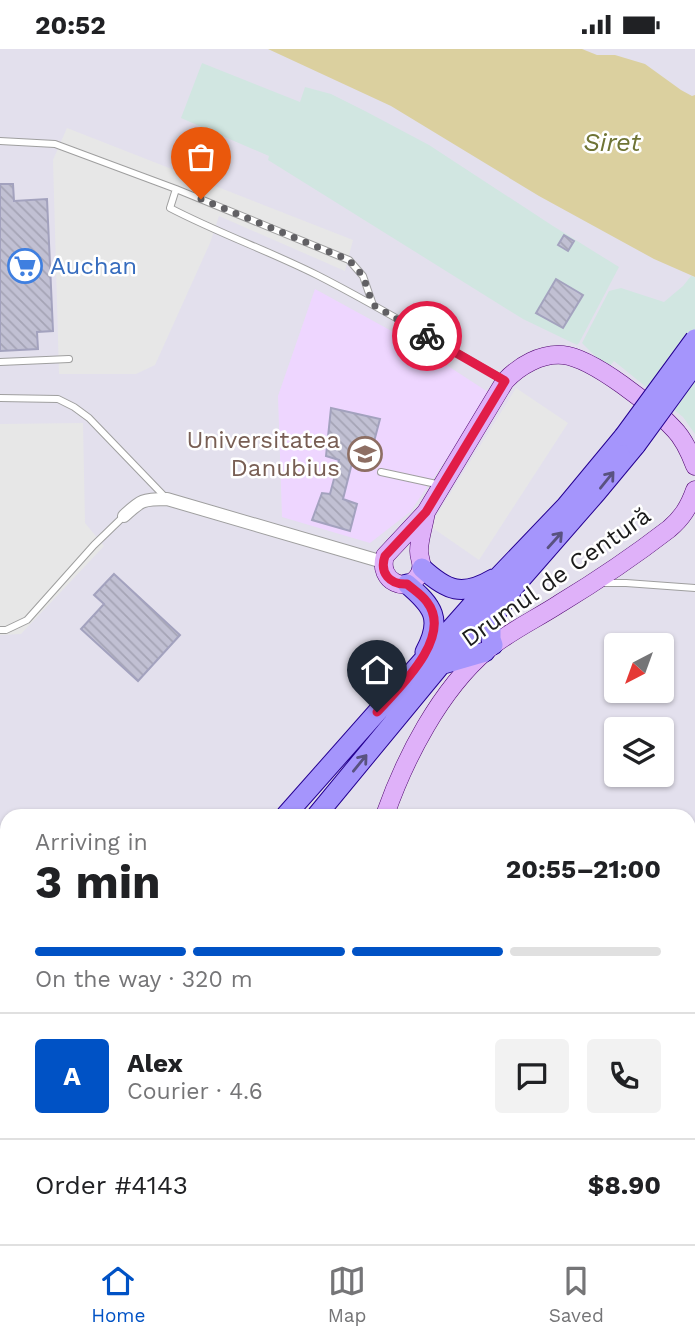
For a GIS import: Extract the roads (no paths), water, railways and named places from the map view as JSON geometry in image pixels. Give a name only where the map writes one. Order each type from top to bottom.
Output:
[{"type":"main road","points":[[291,809],[453,627],[507,581],[584,507],[695,339]]},
{"type":"main road","points":[[630,441],[695,364]]},
{"type":"main road","points":[[420,561],[445,587],[457,590],[507,581]]},
{"type":"main road","points":[[440,665],[489,648],[492,624],[507,581]]},
{"type":"main road","points":[[322,809],[489,609],[507,581]]},
{"type":"main road","points":[[407,584],[428,603],[435,627],[416,669]]},
{"type":"street","points":[[426,512],[419,575],[407,584],[392,582],[383,570],[385,556],[426,512],[505,381],[537,359],[553,355],[569,356],[588,363],[628,389],[676,430],[688,448],[695,466]]},
{"type":"street","name":"Drumul de Centură","points":[[387,809],[397,782],[430,720],[467,669],[489,648],[651,543],[680,519],[695,490]]},
{"type":"street","points":[[124,516],[137,503],[148,499],[167,499],[383,562]]},
{"type":"street","points":[[394,547],[411,547],[420,561]]},
{"type":"lane","points":[[0,141],[55,144],[176,188],[349,260],[363,276],[373,305]]},
{"type":"lane","points":[[176,188],[170,208],[314,274],[505,381]]},
{"type":"lane","points":[[0,362],[69,359]]},
{"type":"lane","points":[[0,398],[58,399],[75,407],[89,418],[167,499]]},
{"type":"lane","points":[[382,472],[443,485]]},
{"type":"lane","points":[[0,630],[27,620],[94,545],[124,516]]},
{"type":"lane","points":[[593,583],[695,587]]},
{"type":"water","name":"Siret","points":[[268,49],[582,49],[597,55],[615,55],[645,64],[681,90],[695,95],[695,277],[654,259],[539,196],[391,106]]},
{"type":"place","name":"Auchan","points":[[25,266]]},
{"type":"place","name":"Universitatea Danubius","points":[[365,454]]}]
